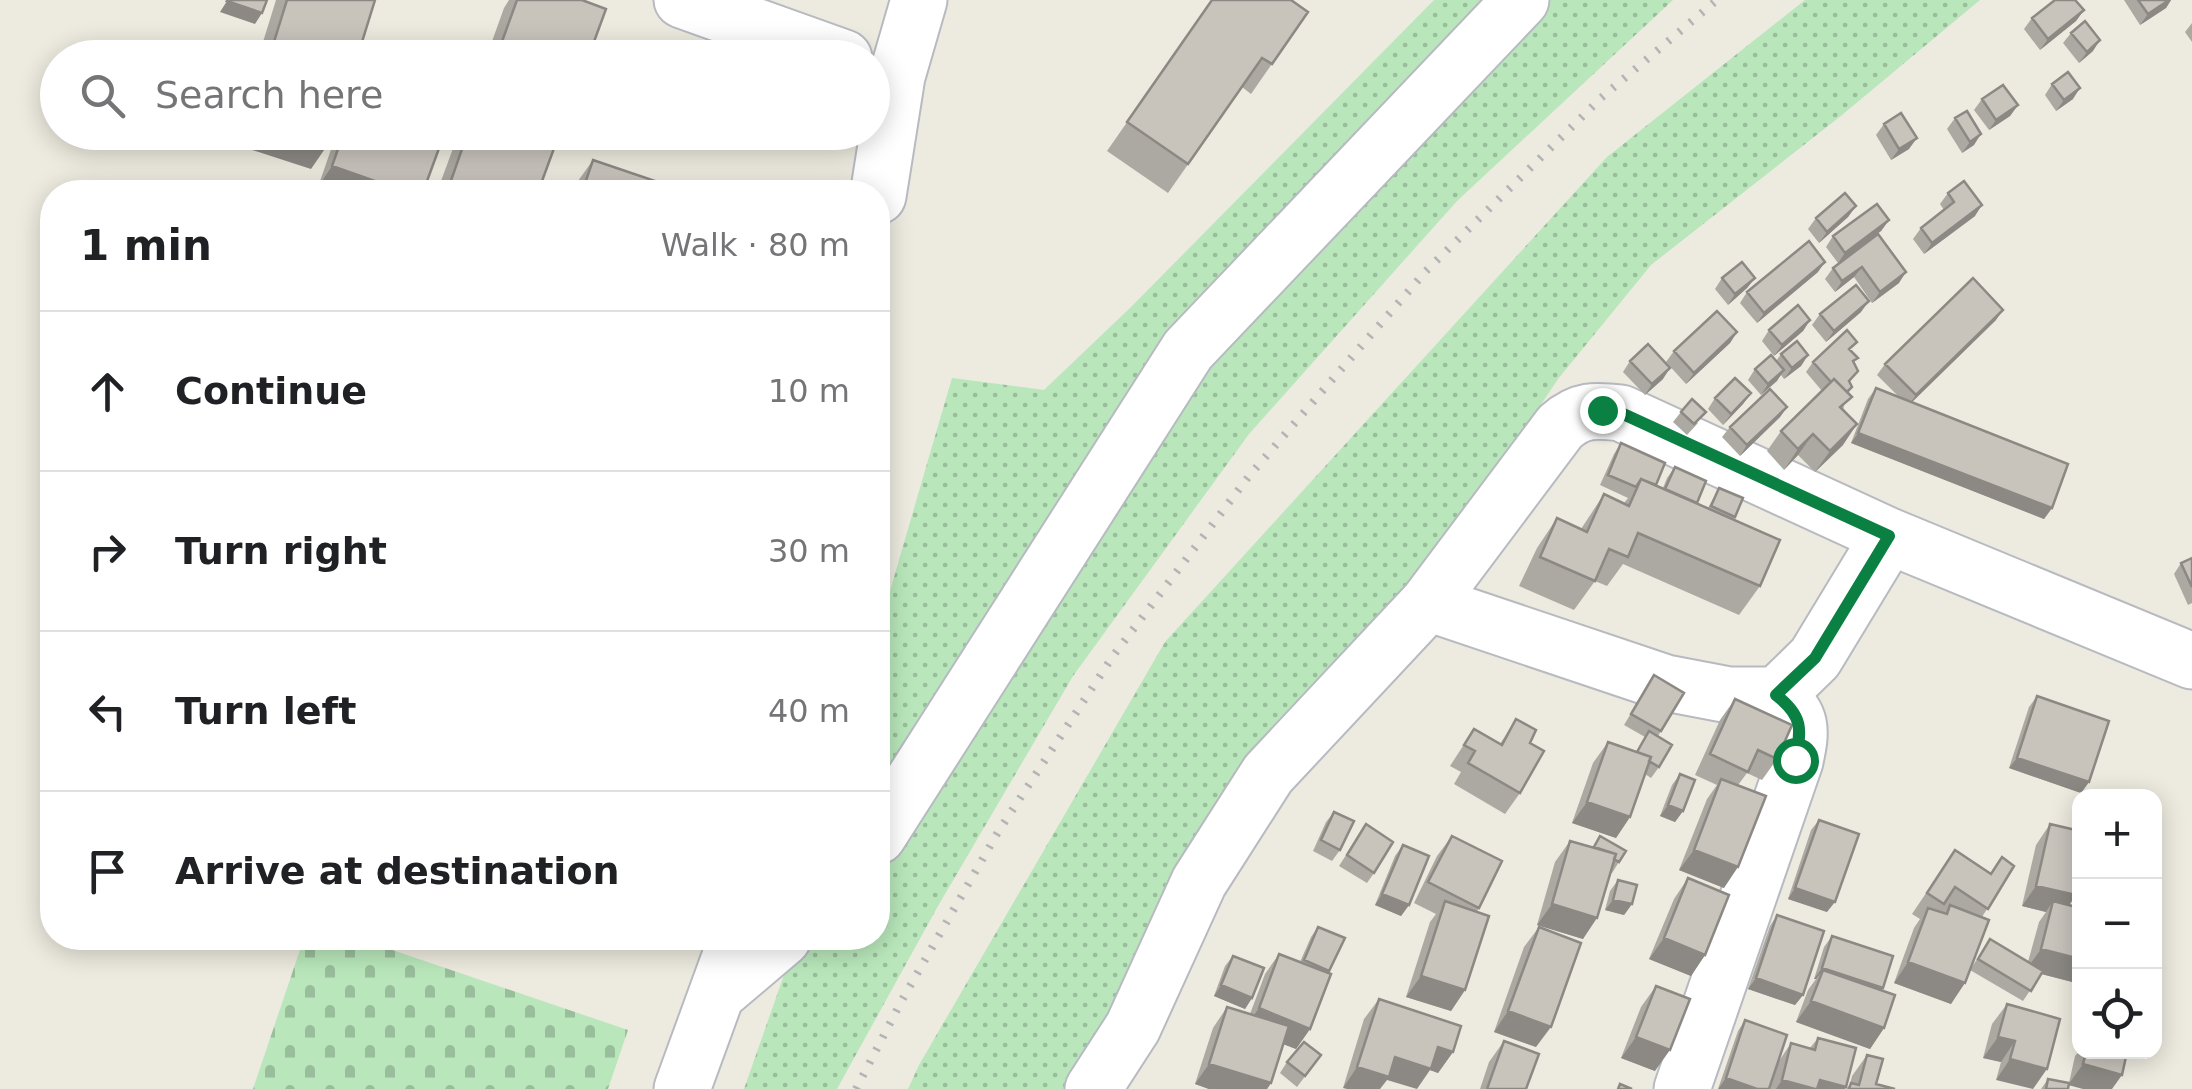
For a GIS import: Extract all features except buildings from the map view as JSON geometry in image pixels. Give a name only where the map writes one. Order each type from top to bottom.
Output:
[{"type":"street","points":[[682,0],[794,40]]},
{"type":"street","points":[[890,61],[919,0]]},
{"type":"street","points":[[890,817],[1188,350],[1521,0]]},
{"type":"street","points":[[879,180],[881,150]]},
{"type":"street","points":[[1093,1089],[1133,1027],[1199,882],[1268,774],[1428,603],[1573,415],[1587,410],[1621,413],[1889,536],[2192,661]]},
{"type":"street","points":[[1776,695],[1815,658],[1889,536]]},
{"type":"street","points":[[1428,603],[1666,683],[1729,695],[1776,695],[1794,709],[1801,733],[1795,760],[1682,1089]]},
{"type":"street","points":[[682,1089],[733,950]]},
{"type":"street","points":[[716,995],[769,950]]},
{"type":"green space","points":[[1434,0],[1673,0],[1457,201],[1249,434],[1073,676],[938,906],[837,1089],[744,1089],[793,950],[890,950],[890,591],[952,378],[1044,390]]},
{"type":"green space","points":[[1805,0],[1980,0],[1651,265],[1558,379],[1440,555],[1244,780],[1066,1089],[908,1089],[1165,642],[1607,157]]},
{"type":"green space","points":[[300,950],[392,950],[628,1030],[608,1089],[253,1089]]},
{"type":"railway","points":[[856,1089],[998,832],[1113,656],[1249,476],[1426,271],[1601,98],[1717,0]]},
{"type":"route","points":[[1602,410],[1621,413],[1889,536],[1815,658],[1776,695],[1794,709],[1801,733],[1795,760]]}]
